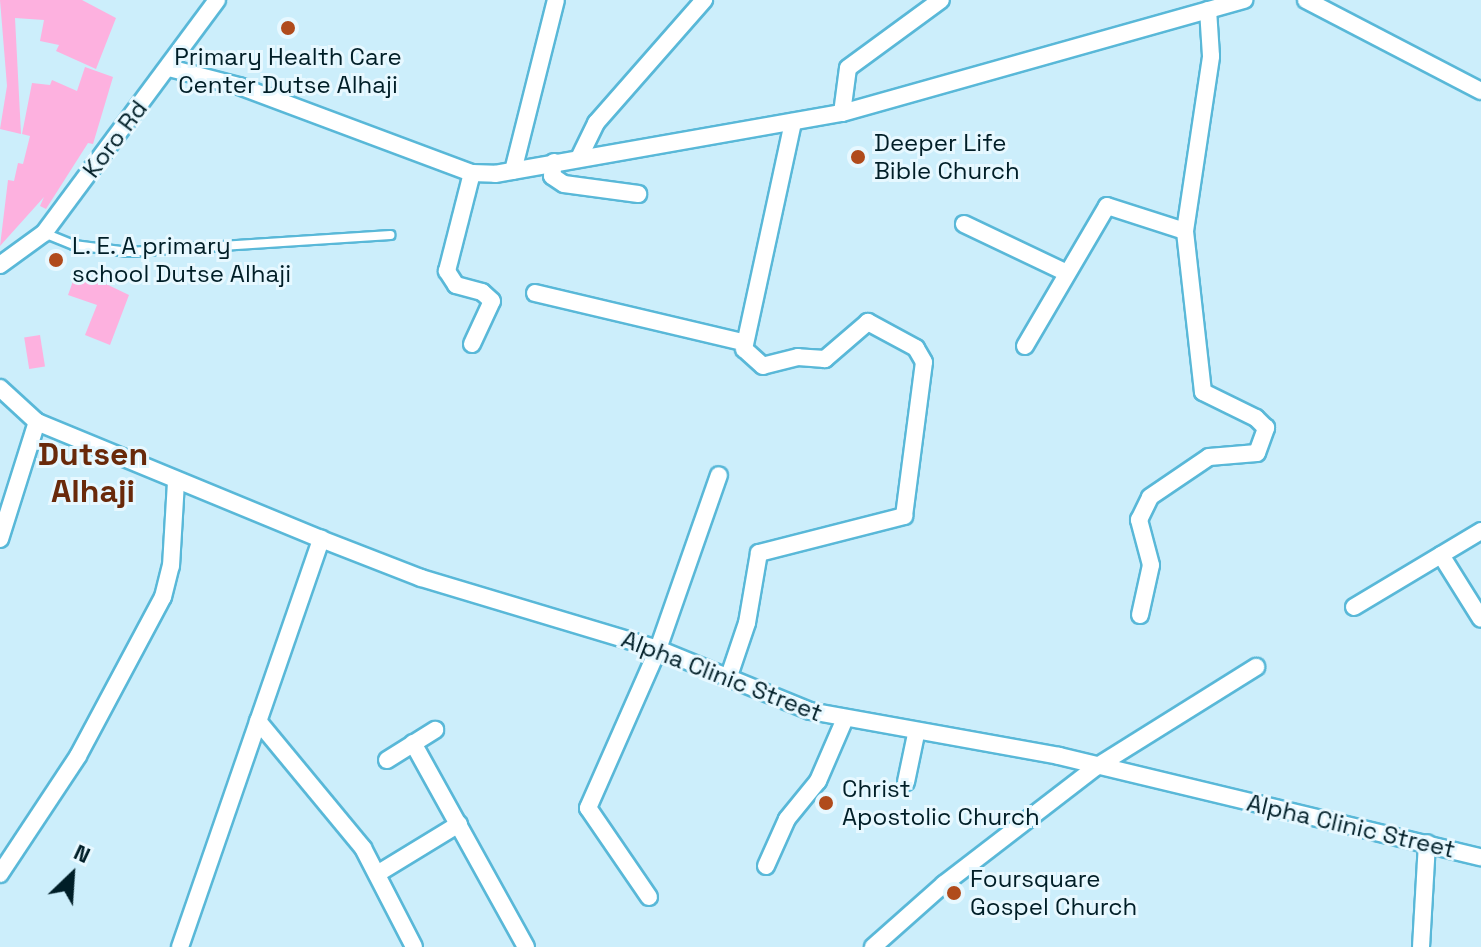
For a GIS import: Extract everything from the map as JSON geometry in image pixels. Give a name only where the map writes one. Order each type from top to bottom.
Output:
[{"type":"street","name":"Koro Rd","points":[[0,265],[44,233],[217,0]]},
{"type":"street","points":[[513,171],[556,0]]},
{"type":"street","points":[[580,156],[596,123],[704,0]]},
{"type":"street","points":[[842,113],[848,68],[941,0]]},
{"type":"street","points":[[169,68],[254,91],[472,173],[513,171],[580,156],[842,113],[1244,0]]},
{"type":"street","points":[[1306,0],[1481,91]]},
{"type":"street","points":[[1140,615],[1151,565],[1139,520],[1150,497],[1209,457],[1257,453],[1266,428],[1256,418],[1203,392],[1185,231],[1211,56],[1208,10]]},
{"type":"street","points":[[742,342],[793,122]]},
{"type":"street","points":[[554,162],[552,176],[564,184],[638,194]]},
{"type":"street","points":[[472,173],[447,271],[456,285],[482,292],[492,301],[472,344]]},
{"type":"street","points":[[1025,346],[1107,206],[1185,231]]},
{"type":"street","points":[[964,224],[1067,273]]},
{"type":"street","points":[[535,293],[742,342],[763,366],[798,357],[825,359],[868,322],[916,348],[924,362],[904,516],[759,553],[747,623],[728,679]]},
{"type":"street","name":"Alpha Clinic Street","points":[[0,388],[37,422],[321,539],[421,578],[658,649],[728,679],[844,721],[1059,756],[1481,857]]},
{"type":"street","points":[[0,539],[37,422]]},
{"type":"street","points":[[649,897],[588,808],[658,649],[719,475]]},
{"type":"street","points":[[0,874],[78,756],[163,597],[171,566],[176,481]]},
{"type":"street","points":[[1354,607],[1481,531]]},
{"type":"street","points":[[180,947],[321,539]]},
{"type":"street","points":[[1441,555],[1481,619]]},
{"type":"street","points":[[873,947],[944,884],[1096,767],[1256,667]]},
{"type":"street","points":[[258,721],[346,826],[377,874],[414,947]]},
{"type":"street","points":[[766,866],[787,819],[818,781],[844,721]]},
{"type":"street","points":[[387,760],[435,730]]},
{"type":"street","points":[[906,782],[916,734]]},
{"type":"street","points":[[413,743],[526,947]]},
{"type":"street","points":[[377,874],[459,824]]},
{"type":"street","points":[[1421,947],[1427,843]]},
{"type":"lane","points":[[44,233],[74,245],[129,252],[390,235]]},
{"type":"building","points":[[0,0],[82,0],[116,18],[96,69],[56,51],[59,45],[40,41],[44,20],[15,18],[21,134],[0,129],[7,86]]},
{"type":"building","points":[[85,67],[113,77],[93,144],[88,143],[46,209],[40,206],[44,197],[0,246],[8,180],[14,181],[18,163],[23,164],[30,136],[22,134],[32,83],[50,85],[52,80],[77,91]]},
{"type":"building","points":[[77,270],[129,295],[110,345],[85,335],[97,305],[68,295]]},
{"type":"building","points":[[40,335],[45,367],[29,369],[24,338]]},
{"type":"place","name":"Primary Health Care Center Dutse Alhaji","points":[[288,28]]},
{"type":"place","name":"Deeper Life Bible Church","points":[[858,157]]},
{"type":"place","name":"L. E. A primary school Dutse Alhaji","points":[[56,260]]},
{"type":"place","name":"Christ Apostolic Church","points":[[826,803]]},
{"type":"place","name":"Foursquare Gospel Church","points":[[954,893]]},
{"type":"district","name":"Dutsen Alhaji","points":[[93,474]]}]
